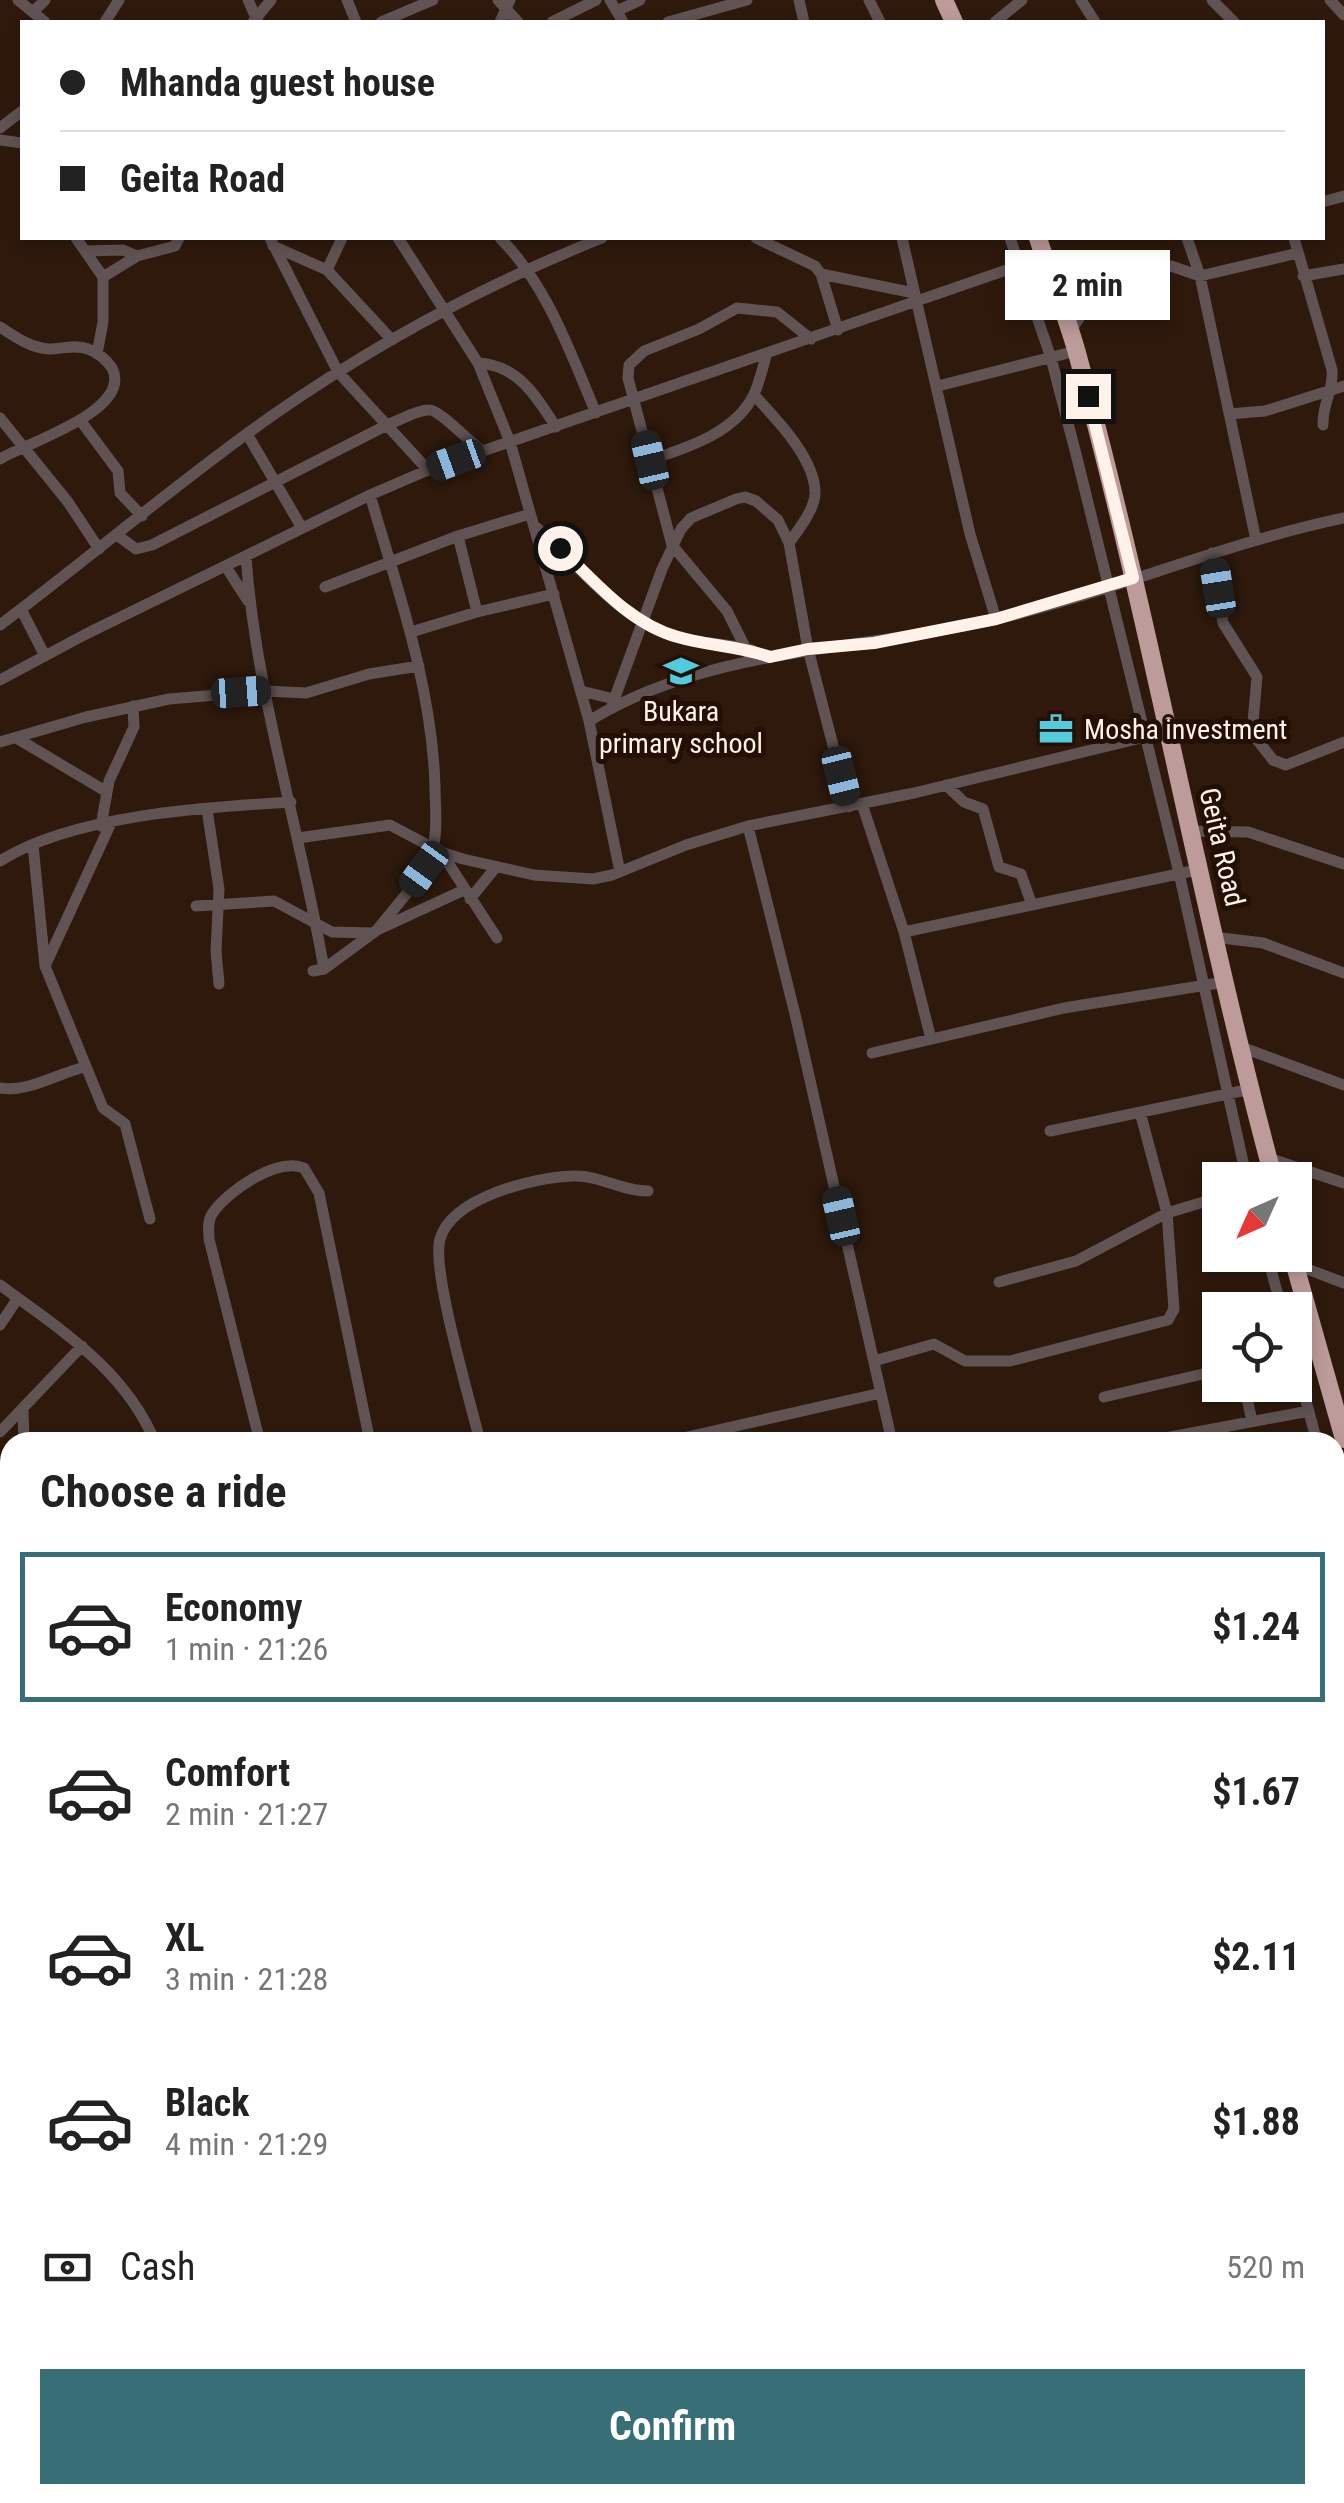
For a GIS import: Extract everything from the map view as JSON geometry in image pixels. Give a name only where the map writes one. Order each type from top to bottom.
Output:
[{"type":"highway","name":"Geita Road","points":[[1039,240],[1076,351],[1133,578],[1189,831],[1188,872],[1214,937],[1269,1162]]},
{"type":"highway","points":[[1296,1272],[1342,1432]]},
{"type":"street","points":[[18,0],[43,20]]},
{"type":"street","points":[[33,12],[45,0]]},
{"type":"street","points":[[386,20],[433,0]]},
{"type":"street","points":[[556,20],[596,0]]},
{"type":"street","points":[[617,11],[640,0]]},
{"type":"street","points":[[675,20],[746,0]]},
{"type":"street","points":[[998,20],[1022,0]]},
{"type":"street","points":[[1212,0],[1232,20]]},
{"type":"street","points":[[1330,0],[1344,15]]},
{"type":"street","points":[[0,128],[20,113]]},
{"type":"street","points":[[78,240],[103,277],[103,322],[97,354]]},
{"type":"street","points":[[103,277],[137,256],[171,247],[180,240]]},
{"type":"street","points":[[327,270],[341,240]]},
{"type":"street","points":[[399,240],[478,363],[510,442],[589,721],[620,872]]},
{"type":"street","points":[[502,240],[527,268],[596,412]]},
{"type":"street","points":[[3,618],[21,609],[248,434],[338,372],[527,268],[597,240]]},
{"type":"street","points":[[761,240],[806,260],[822,274],[916,298]]},
{"type":"street","points":[[902,240],[970,534],[996,619]]},
{"type":"street","points":[[1011,240],[1051,358],[1144,736],[1188,872],[1203,986],[1243,1162]]},
{"type":"street","points":[[1188,240],[1200,276],[1256,540]]},
{"type":"street","points":[[1295,240],[1338,387]]},
{"type":"street","points":[[272,242],[327,270],[392,340]]},
{"type":"street","points":[[272,242],[338,372],[428,470]]},
{"type":"street","points":[[86,251],[115,250],[137,256]]},
{"type":"street","points":[[1056,288],[1098,290],[1171,266],[1200,276],[1298,253]]},
{"type":"street","points":[[0,680],[302,528],[428,470],[838,330],[916,298],[1044,258]]},
{"type":"street","points":[[1303,276],[1344,269]]},
{"type":"street","points":[[822,274],[838,330]]},
{"type":"street","points":[[1070,332],[1098,290]]},
{"type":"street","points":[[750,655],[727,611],[672,545],[628,366],[633,358],[737,308],[777,312],[811,339]]},
{"type":"street","points":[[0,327],[42,348],[74,346],[97,354],[112,368],[114,376],[112,392],[80,420],[55,436],[23,446],[0,459]]},
{"type":"street","points":[[938,386],[1076,351]]},
{"type":"street","points":[[650,460],[707,439],[740,412],[754,395],[767,353]]},
{"type":"street","points":[[478,363],[501,366],[514,374],[540,401],[556,427]]},
{"type":"street","points":[[1229,414],[1265,411],[1338,387]]},
{"type":"street","points":[[1323,425],[1323,410],[1338,387]]},
{"type":"street","points":[[754,395],[800,454],[813,483],[813,503],[789,543]]},
{"type":"street","points":[[117,535],[128,545],[143,549],[388,424],[435,410],[482,450]]},
{"type":"street","points":[[0,418],[99,549]]},
{"type":"street","points":[[80,420],[114,463],[120,493],[142,516]]},
{"type":"street","points":[[248,434],[302,528]]},
{"type":"street","points":[[370,495],[411,632],[431,722],[437,850],[497,938]]},
{"type":"street","points":[[612,704],[672,545],[691,518],[745,497],[769,510],[789,543],[808,649],[856,806],[904,932],[931,1040]]},
{"type":"street","points":[[325,587],[458,536],[530,514]]},
{"type":"street","points":[[536,527],[610,597],[642,621],[680,638],[770,657],[874,643],[996,619],[1212,552],[1344,518]]},
{"type":"street","points":[[458,536],[477,612]]},
{"type":"street","points":[[1212,552],[1223,623],[1257,677],[1251,722],[1255,738],[1273,760],[1286,765],[1344,742]]},
{"type":"street","points":[[246,557],[249,604],[316,923],[318,970],[375,932],[467,895],[496,867]]},
{"type":"street","points":[[226,567],[249,604]]},
{"type":"street","points":[[411,632],[554,594]]},
{"type":"street","points":[[21,609],[45,656]]},
{"type":"street","points":[[589,721],[612,704],[750,655]]},
{"type":"street","points":[[1,743],[133,706],[266,691],[306,693],[369,674],[419,666]]},
{"type":"street","points":[[581,691],[612,704]]},
{"type":"street","points":[[45,966],[106,825],[106,792],[134,727],[133,706]]},
{"type":"street","points":[[298,838],[390,826],[437,850],[496,867],[534,876],[593,879],[686,844],[748,826],[856,806],[1144,736]]},
{"type":"street","points":[[18,739],[106,792]]},
{"type":"street","points":[[946,785],[964,802],[983,809],[998,867],[1020,874],[1032,905]]},
{"type":"street","points":[[0,861],[33,844],[78,829],[207,809],[291,802]]},
{"type":"street","points":[[207,809],[218,876],[219,984]]},
{"type":"street","points":[[748,826],[796,1014],[890,1432]]},
{"type":"street","points":[[1189,831],[1248,832],[1344,864]]},
{"type":"street","points":[[33,844],[45,966],[103,1108],[125,1124],[150,1219]]},
{"type":"street","points":[[375,932],[437,850]]},
{"type":"street","points":[[904,932],[1188,872]]},
{"type":"street","points":[[196,906],[274,901],[332,932],[375,932]]},
{"type":"street","points":[[1214,937],[1256,941],[1344,973]]},
{"type":"street","points":[[872,1054],[1064,1008],[1225,982]]},
{"type":"street","points":[[1241,1047],[1344,1085]]},
{"type":"street","points":[[0,1088],[30,1086],[85,1067]]},
{"type":"street","points":[[1050,1130],[1251,1089]]},
{"type":"street","points":[[874,1361],[934,1344],[965,1361],[1015,1361],[1168,1320],[1174,1309],[1166,1213],[1140,1112]]},
{"type":"street","points":[[1268,1158],[1344,1183]]},
{"type":"street","points":[[258,1432],[209,1238],[209,1219],[259,1174],[292,1165],[304,1168],[319,1193],[368,1432]]},
{"type":"street","points":[[478,1432],[440,1270],[441,1236],[449,1223],[463,1210],[490,1196],[544,1178],[592,1176],[635,1191],[648,1191]]},
{"type":"street","points":[[999,1282],[1076,1261],[1166,1213],[1202,1203]]},
{"type":"street","points":[[1312,1269],[1344,1283]]},
{"type":"street","points":[[0,1285],[82,1346],[132,1398],[151,1432]]},
{"type":"street","points":[[0,1325],[18,1298]]},
{"type":"street","points":[[2,1426],[22,1411],[82,1346]]},
{"type":"street","points":[[1104,1397],[1202,1374]]},
{"type":"street","points":[[709,1432],[881,1393]]},
{"type":"street","points":[[1248,1402],[1252,1421]]},
{"type":"street","points":[[1306,1402],[1315,1432]]},
{"type":"street","points":[[22,1411],[23,1432]]},
{"type":"street","points":[[1195,1432],[1309,1412]]},
{"type":"place","name":"Bukara primary school","points":[[681,671]]},
{"type":"place","name":"Mosha investment","points":[[1056,729]]},
{"type":"route","points":[[560,548],[610,597],[660,631],[770,657],[874,643],[1042,606],[1133,578],[1088,396]]}]
